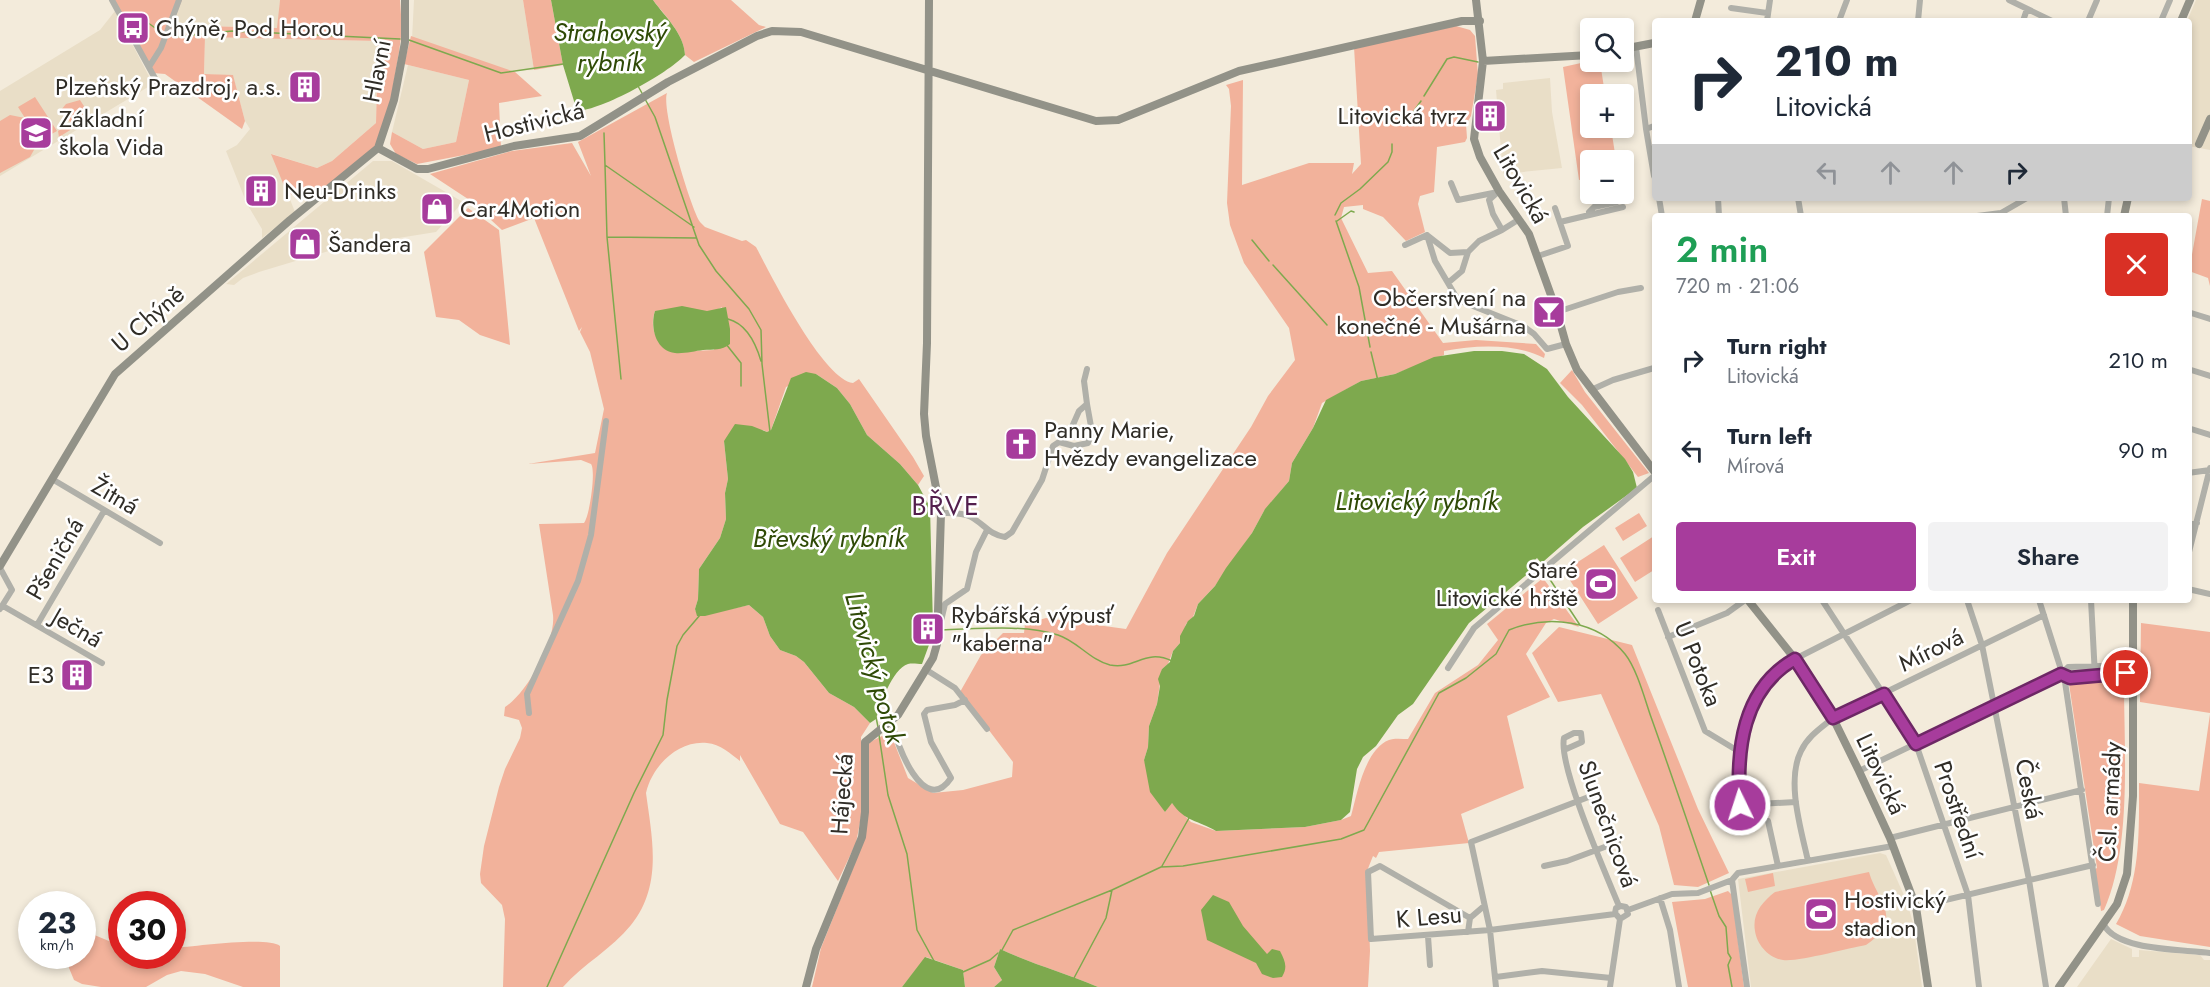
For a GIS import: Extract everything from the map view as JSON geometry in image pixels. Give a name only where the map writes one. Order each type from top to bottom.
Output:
[{"type":"street","points":[[112,0],[157,82]]},
{"type":"street","points":[[149,67],[161,48],[180,0]]},
{"type":"street","name":"Hlavní","points":[[378,148],[394,100],[403,53],[405,0]]},
{"type":"street","name":"Hájecká","points":[[806,987],[816,950],[862,837],[865,812],[864,748],[868,738],[892,722],[904,705],[935,652],[938,628],[941,513],[925,426],[929,0]]},
{"type":"street","name":"Litovická","points":[[1476,0],[1483,61],[1474,139],[1499,191],[1529,234],[1577,370],[1652,468]]},
{"type":"street","points":[[1696,18],[1701,0]]},
{"type":"street","points":[[1767,18],[1770,0]]},
{"type":"street","points":[[1840,18],[1847,0]]},
{"type":"street","points":[[1917,18],[1920,0]]},
{"type":"street","points":[[2009,0],[2046,18]]},
{"type":"street","points":[[2089,18],[2097,0]]},
{"type":"street","points":[[2162,18],[2170,0]]},
{"type":"street","points":[[2182,18],[2190,0]]},
{"type":"street","points":[[1731,8],[1767,13]]},
{"type":"street","points":[[2025,18],[2027,9]]},
{"type":"street","name":"Hostivická","points":[[378,148],[417,169],[428,169],[514,146],[580,136],[694,67],[772,31],[801,32],[1096,121],[1108,122],[1239,71],[1462,21],[1480,21]]},
{"type":"street","points":[[1652,43],[1636,47],[1652,164]]},
{"type":"street","points":[[1483,61],[1580,56]]},
{"type":"street","points":[[2199,144],[2210,119]]},
{"type":"street","points":[[1646,129],[1652,127]]},
{"type":"street","name":"U Chýně","points":[[0,567],[115,374],[290,220],[378,148]]},
{"type":"street","points":[[1451,183],[1458,200],[1499,191]]},
{"type":"street","points":[[1499,191],[1489,200],[1502,230]]},
{"type":"street","points":[[2001,213],[2022,201]]},
{"type":"street","points":[[1560,222],[1620,204]]},
{"type":"street","points":[[1538,256],[1568,246],[1555,208]]},
{"type":"street","points":[[1449,282],[1462,271],[1468,252],[1479,241],[1518,220]]},
{"type":"street","points":[[1427,235],[1450,253],[1468,252]]},
{"type":"street","points":[[1405,245],[1427,235]]},
{"type":"street","points":[[1427,235],[1435,261],[1458,300],[1523,326],[1534,334],[1547,349],[1566,344]]},
{"type":"street","points":[[1557,312],[1618,292],[1641,288]]},
{"type":"street","points":[[2192,313],[2210,319]]},
{"type":"street","points":[[1059,442],[1074,446],[1088,443],[1092,432],[1084,381],[1087,369]]},
{"type":"street","points":[[1590,390],[1613,380],[1652,369]]},
{"type":"street","points":[[2192,370],[2210,376]]},
{"type":"street","points":[[941,513],[971,517],[996,536],[1005,537],[1012,532],[1042,480],[1053,446],[1068,436],[1079,411],[1087,404]]},
{"type":"street","points":[[529,712],[527,694],[578,581],[591,535],[606,421]]},
{"type":"street","points":[[2192,429],[2210,435]]},
{"type":"street","points":[[2192,472],[2210,470],[2192,543]]},
{"type":"street","points":[[1448,668],[1462,643],[1485,618],[1652,478]]},
{"type":"street","name":"Žitná","points":[[52,479],[160,543]]},
{"type":"street","name":"Pšeničná","points":[[37,626],[104,511]]},
{"type":"street","points":[[2192,525],[2198,524]]},
{"type":"street","points":[[938,628],[945,604],[967,589],[976,552],[987,530]]},
{"type":"street","points":[[0,567],[12,590],[2,608]]},
{"type":"street","points":[[2192,590],[2210,594]]},
{"type":"street","points":[[1668,637],[1727,613],[1742,603]]},
{"type":"street","name":"Litovická","points":[[1748,603],[1795,659],[1833,718],[1859,771],[1892,842],[1916,907],[1928,987]]},
{"type":"street","name":"Prostřední","points":[[1824,603],[1916,744],[1968,895],[1979,987]]},
{"type":"street","points":[[1796,802],[1740,805],[1738,751],[1746,720],[1757,697],[1773,676],[1795,659],[1905,603]]},
{"type":"street","name":"Česká","points":[[1968,603],[1982,645],[2015,807],[2046,987]]},
{"type":"street","points":[[2040,603],[2065,682],[2098,904]]},
{"type":"street","points":[[2091,603],[2095,676]]},
{"type":"street","name":"Čsl. armády","points":[[2059,987],[2104,925],[2122,892],[2129,859],[2133,796],[2133,603]]},
{"type":"street","name":"Ječná","points":[[2,608],[102,663]]},
{"type":"street","name":"U Potoka","points":[[1658,610],[1705,730],[1738,751]]},
{"type":"street","name":"Mírová","points":[[1808,861],[1796,802],[1795,768],[1801,750],[1814,733],[1833,718],[2044,615]]},
{"type":"street","points":[[1859,771],[2061,674],[2068,667],[2094,665],[2133,668]]},
{"type":"street","points":[[2061,674],[2070,678],[2095,676],[2133,668]]},
{"type":"street","points":[[925,669],[955,688],[987,729]]},
{"type":"street","points":[[892,722],[894,735],[913,777],[933,790],[939,790],[945,787],[951,778],[931,742],[924,714],[927,710],[955,705],[966,700]]},
{"type":"street","name":"Slunečnicová","points":[[1564,750],[1582,742],[1581,733],[1574,733],[1564,738],[1564,750],[1578,802],[1619,906],[1615,914],[1620,919]]},
{"type":"street","points":[[1628,910],[1677,893],[1703,891],[1718,886],[1732,880],[1738,873],[1808,861],[1892,842],[1943,825],[2082,790]]},
{"type":"street","points":[[1496,987],[1490,930],[1471,842],[1599,793]]},
{"type":"street","points":[[1768,821],[1778,866]]},
{"type":"street","points":[[1544,866],[1618,842]]},
{"type":"street","points":[[1916,907],[2092,865]]},
{"type":"street","name":"K Lesu","points":[[1470,918],[1380,866],[1368,872],[1371,939],[1490,930],[1615,914]]},
{"type":"street","points":[[1732,880],[1747,987]]},
{"type":"street","points":[[1660,898],[1670,930],[1679,987]]},
{"type":"street","points":[[1468,932],[1470,918],[1484,906]]},
{"type":"street","name":"Slunečnicová","points":[[1619,906],[1628,910],[1626,917],[1620,919]]},
{"type":"street","name":"Slunečnicová","points":[[1610,987],[1620,919]]},
{"type":"street","points":[[2104,925],[2115,937],[2135,945],[2210,953]]},
{"type":"street","points":[[1428,936],[1430,965]]},
{"type":"street","points":[[1496,977],[1542,971],[1611,978]]},
{"type":"shaded area","points":[[112,0],[182,0],[172,25],[277,28],[280,0],[400,0],[402,29],[399,52],[391,99],[376,147],[310,200],[287,193],[271,154],[317,168],[332,161],[376,123],[378,41],[205,37],[204,74],[233,75],[245,121],[242,129],[165,74],[153,73]]},
{"type":"shaded area","points":[[182,0],[280,0],[278,28],[171,25]]},
{"type":"shaded area","points":[[414,0],[523,0],[534,70],[501,71],[412,39]]},
{"type":"shaded area","points":[[523,0],[551,0],[563,65],[534,70]]},
{"type":"shaded area","points":[[653,0],[731,0],[759,25],[766,27],[694,62],[685,55],[678,33]]},
{"type":"shaded area","points":[[2196,0],[2210,0],[2210,150],[2192,147],[2192,18],[2188,18]]},
{"type":"shaded area","name":"Základní škola Vida","points":[[115,11],[153,84],[0,176],[0,91],[100,30]]},
{"type":"shaded area","points":[[1456,26],[1470,30],[1475,36],[1478,75],[1471,116],[1466,124],[1467,138],[1465,142],[1437,147],[1434,192],[1420,196],[1418,204],[1425,232],[1406,241],[1383,217],[1363,209],[1363,205],[1344,207],[1341,218],[1368,273],[1392,271],[1443,343],[1476,340],[1536,344],[1545,354],[1544,358],[1521,350],[1495,347],[1469,347],[1444,351],[1444,355],[1395,374],[1361,381],[1322,403],[1313,428],[1292,463],[1289,481],[1264,511],[1252,533],[1215,586],[1198,604],[1193,617],[1186,624],[1180,643],[1173,651],[1168,664],[1162,669],[1157,704],[1149,726],[1148,747],[1144,760],[1165,812],[1171,802],[1191,822],[1216,831],[1305,827],[1351,816],[1363,773],[1374,753],[1389,740],[1408,739],[1435,693],[1478,665],[1498,640],[1487,624],[1543,578],[1579,627],[1554,619],[1546,623],[1526,654],[1550,697],[1507,716],[1524,788],[1461,814],[1469,843],[1379,852],[1376,858],[1373,856],[1367,871],[1370,951],[1368,987],[1098,987],[1000,949],[994,967],[1002,980],[994,987],[965,987],[963,970],[926,957],[902,987],[812,987],[821,948],[865,838],[866,749],[870,742],[890,732],[908,778],[933,793],[963,790],[1012,777],[1013,762],[960,692],[981,655],[1003,633],[1024,633],[1025,624],[1046,618],[1126,629],[1167,553],[1251,427],[1268,396],[1295,360],[1289,328],[1244,263],[1230,225],[1227,203],[1231,106],[1229,89],[1226,85],[1243,80],[1242,185],[1309,163],[1354,163],[1352,174],[1361,164],[1354,47]]},
{"type":"shaded area","points":[[411,36],[515,72],[542,96],[499,103],[501,148],[417,164],[396,154],[390,144],[392,132],[423,149],[456,142],[469,80],[404,64]]},
{"type":"shaded area","points":[[205,37],[378,41],[376,123],[332,161],[317,168],[272,154],[295,212],[262,238],[262,229],[247,204],[226,151],[237,145],[250,129],[245,121],[233,76],[204,74]]},
{"type":"shaded area","points":[[1580,63],[1580,72],[1602,72],[1603,84],[1580,84],[1580,138],[1613,138],[1614,150],[1580,150],[1579,180],[1563,67]]},
{"type":"shaded area","points":[[408,65],[469,80],[456,142],[423,149],[392,132]]},
{"type":"shaded area","points":[[1550,78],[1552,112],[1562,168],[1503,174],[1496,90],[1503,89],[1503,83]]},
{"type":"shaded area","points":[[667,93],[666,102],[672,137],[695,213],[700,222],[705,227],[742,241],[746,240],[756,247],[798,324],[813,345],[827,364],[841,377],[853,383],[859,379],[924,476],[918,485],[900,464],[867,435],[850,404],[837,388],[816,374],[786,387],[771,430],[767,432],[763,430],[724,441],[728,479],[725,493],[726,519],[720,538],[699,569],[698,599],[695,609],[698,616],[749,605],[763,617],[770,636],[780,650],[804,662],[829,693],[854,707],[870,723],[861,737],[862,812],[856,843],[838,881],[803,832],[780,824],[740,755],[740,761],[716,745],[707,743],[686,746],[677,750],[660,765],[649,783],[646,793],[653,861],[651,878],[648,894],[631,925],[563,987],[503,987],[505,919],[502,905],[481,883],[480,874],[484,846],[499,787],[522,728],[519,720],[504,716],[505,707],[514,700],[531,679],[545,652],[553,626],[539,524],[584,523],[593,483],[591,464],[581,460],[528,464],[595,453],[604,409],[590,352],[580,332],[582,327],[579,331],[534,218],[502,230],[468,199],[430,174],[512,151],[572,143],[591,176],[578,142]],"holes":[[[722,307],[714,350],[671,352],[661,344],[653,329],[655,311],[715,311]]]},
{"type":"shaded area","points":[[35,97],[57,131],[39,141],[30,157],[0,173],[0,121],[10,115],[25,118],[18,107]]},
{"type":"shaded area","points":[[80,100],[91,117],[59,137],[58,131],[71,123],[61,110],[66,104]]},
{"type":"shaded area","points":[[373,161],[392,161],[463,202],[436,232],[342,247],[259,272],[243,278],[234,285],[226,284]]},
{"type":"shaded area","points":[[2202,199],[2210,201],[2210,286],[2208,278],[2192,272],[2192,254]]},
{"type":"shaded area","points":[[468,208],[499,230],[510,345],[480,335],[459,320],[436,317],[424,252]]},
{"type":"shaded area","points":[[1572,370],[1585,392],[1649,473],[1638,477],[1582,405],[1560,383]]},
{"type":"shaded area","points":[[1639,513],[1647,526],[1623,541],[1615,528]]},
{"type":"shaded area","points":[[1652,537],[1652,571],[1635,582],[1620,558]]},
{"type":"shaded area","name":"Staré Litovické hřště","points":[[1604,545],[1638,598],[1598,624],[1564,571]]},
{"type":"shaded area","points":[[2141,623],[2210,632],[2210,713],[2140,702]]},
{"type":"shaded area","points":[[1559,627],[1632,645],[1698,809],[1729,873],[1698,887],[1674,885],[1659,826],[1601,694],[1558,702],[1532,653]]},
{"type":"shaded area","points":[[2121,678],[2124,681],[2125,737],[2123,828],[2113,885],[2104,910],[2101,911],[2095,869],[2097,868],[2069,684],[2071,681]]},
{"type":"shaded area","points":[[2210,714],[2210,947],[2140,936],[2116,924],[2130,891],[2137,856],[2139,783],[2199,791]]},
{"type":"shaded area","points":[[1880,853],[1886,855],[1907,902],[1913,923],[1922,987],[1751,987],[1738,879]]},
{"type":"shaded area","name":"Hostivický stadion","points":[[1869,872],[1885,909],[1886,918],[1878,935],[1866,945],[1790,960],[1773,957],[1761,946],[1756,936],[1755,919],[1762,904],[1775,892]]},
{"type":"shaded area","points":[[1773,873],[1775,886],[1748,892],[1745,879]]},
{"type":"shaded area","points":[[1728,891],[1732,895],[1744,987],[1688,987],[1672,902],[1705,899]]},
{"type":"shaded area","points":[[96,936],[108,941],[108,969],[186,969],[186,947],[246,942],[272,943],[280,946],[280,987],[243,987],[205,974],[181,971],[167,975],[146,987],[101,987],[82,984],[74,980],[69,969],[96,969]]},
{"type":"shaded area","points":[[2111,939],[2132,949],[2132,957],[2139,957],[2139,950],[2200,955],[2204,960],[2210,960],[2210,987],[2077,987]]},
{"type":"water","name":"Strahovský rybník","points":[[551,0],[653,0],[678,32],[685,55],[664,72],[634,90],[602,104],[577,111],[563,65]]},
{"type":"water","points":[[682,306],[707,311],[726,307],[730,344],[720,349],[682,353],[663,348],[654,330],[655,311]]},
{"type":"water","name":"Litovický rybník","points":[[1474,351],[1524,354],[1547,369],[1568,397],[1625,459],[1633,472],[1637,488],[1583,527],[1544,561],[1541,563],[1537,558],[1534,561],[1537,566],[1469,623],[1413,704],[1398,715],[1376,746],[1363,757],[1357,769],[1350,812],[1341,820],[1305,827],[1216,831],[1182,814],[1172,803],[1165,812],[1150,792],[1144,760],[1148,747],[1149,726],[1157,704],[1160,686],[1158,679],[1162,669],[1170,662],[1173,651],[1180,643],[1180,636],[1188,621],[1194,616],[1198,604],[1215,586],[1252,533],[1265,509],[1289,481],[1292,463],[1313,428],[1326,400],[1361,381],[1395,374],[1434,357]]},
{"type":"water","name":"Břevský rybník","points":[[806,372],[816,374],[837,388],[850,404],[867,435],[900,464],[918,485],[930,507],[933,626],[927,627],[928,633],[933,634],[922,664],[908,664],[902,667],[888,688],[876,719],[870,723],[854,707],[829,693],[804,662],[780,650],[770,636],[763,617],[749,605],[705,616],[697,616],[695,609],[698,599],[699,569],[720,538],[726,519],[725,493],[728,479],[724,441],[735,424],[752,426],[767,432],[771,430],[791,378]]},
{"type":"water","points":[[1213,895],[1229,902],[1243,926],[1267,954],[1272,949],[1280,951],[1285,964],[1282,977],[1273,978],[1262,974],[1256,963],[1207,940],[1201,910]]},
{"type":"water","points":[[1000,949],[1098,987],[994,987],[1002,980],[994,967]]},
{"type":"water","points":[[925,957],[963,970],[965,987],[902,987]]},
{"type":"waterway","points":[[136,14],[162,33]]},
{"type":"waterway","points":[[174,37],[232,31],[400,39]]},
{"type":"waterway","points":[[409,40],[501,73],[563,64]]},
{"type":"waterway","points":[[1424,96],[1447,59],[1454,57],[1478,62]]},
{"type":"waterway","name":"Litovický potok","points":[[638,86],[643,95]]},
{"type":"waterway","name":"Litovický potok","points":[[645,99],[655,117],[699,245],[716,271],[749,309],[761,330],[762,364],[770,432]]},
{"type":"waterway","points":[[1413,118],[1414,111],[1421,101]]},
{"type":"waterway","points":[[604,133],[605,165],[694,227]]},
{"type":"waterway","points":[[1335,215],[1341,203],[1360,189],[1388,162],[1392,144]]},
{"type":"waterway","points":[[605,165],[607,237],[696,238]]},
{"type":"waterway","points":[[1337,221],[1351,211],[1354,212]]},
{"type":"waterway","points":[[1336,221],[1359,287],[1370,347]]},
{"type":"waterway","points":[[607,237],[621,379]]},
{"type":"waterway","points":[[1252,240],[1269,261]]},
{"type":"waterway","points":[[1273,265],[1327,325]]},
{"type":"waterway","points":[[728,319],[745,330],[761,361]]},
{"type":"waterway","points":[[726,344],[741,363],[741,386]]},
{"type":"waterway","points":[[1371,352],[1378,381]]},
{"type":"waterway","name":"Litovický potok","points":[[1549,578],[1580,625]]},
{"type":"waterway","points":[[547,987],[634,793],[663,735],[677,646],[700,615]]},
{"type":"waterway","name":"Litovický potok","points":[[1074,978],[1106,918],[1112,890],[1161,867],[1183,866],[1341,839],[1364,830],[1439,693],[1466,678],[1496,654],[1509,630],[1540,622],[1572,623],[1587,627],[1614,643],[1629,660],[1640,685],[1709,885]]},
{"type":"waterway","points":[[942,630],[1030,629],[1065,638],[1096,659],[1110,665],[1126,665],[1154,657],[1172,661]]},
{"type":"waterway","name":"Litovický potok","points":[[876,717],[878,727]]},
{"type":"waterway","name":"Litovický potok","points":[[879,735],[888,795],[907,854],[917,930],[934,961]]},
{"type":"waterway","name":"Litovický potok","points":[[1162,866],[1189,818]]},
{"type":"waterway","points":[[1002,950],[1013,930],[1112,890]]},
{"type":"waterway","name":"Litovický potok","points":[[1710,890],[1719,916],[1726,927],[1728,953],[1731,958],[1728,965],[1732,987]]},
{"type":"waterway","points":[[963,972],[990,960],[998,953]]},
{"type":"place","name":"Chýně, Pod Horou","points":[[133,28]]},
{"type":"place","name":"Plzeňský Prazdroj, a.s.","points":[[305,87]]},
{"type":"place","name":"Litovická tvrz","points":[[1490,116]]},
{"type":"place","name":"Základní škola Vida","points":[[36,133]]},
{"type":"place","name":"Neu-Drinks","points":[[261,191]]},
{"type":"place","name":"Car4Motion","points":[[437,209]]},
{"type":"place","name":"Šandera","points":[[305,244]]},
{"type":"place","name":"Občerstvení na konečné - Mušárna","points":[[1549,312]]},
{"type":"place","name":"Panny Marie, Hvězdy evangelizace","points":[[1021,444]]},
{"type":"place","name":"Staré Litovické hřště","points":[[1601,584]]},
{"type":"place","name":"Rybářská výpusť \"kaberna\"","points":[[928,629]]},
{"type":"place","name":"E3","points":[[77,675]]},
{"type":"place","name":"Hostivický stadion","points":[[1821,914]]},
{"type":"district","name":"BŘVE","points":[[946,506]]},
{"type":"route","points":[[1740,805],[1738,751],[1746,720],[1757,697],[1773,676],[1784,665],[1795,659],[1833,718],[1884,694],[1916,744],[2061,674],[2070,678],[2126,673]]}]
